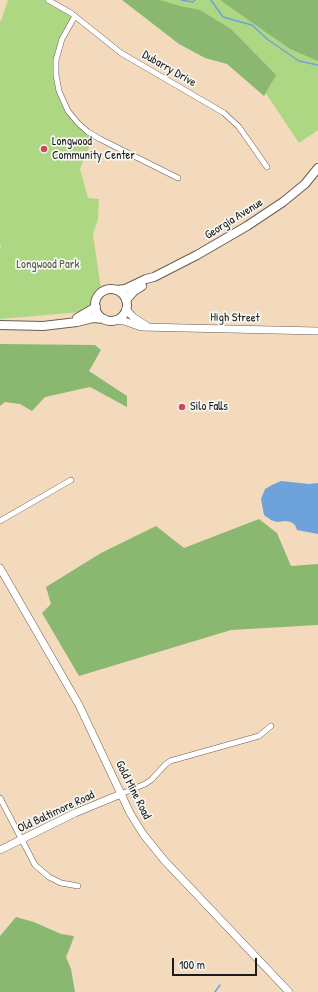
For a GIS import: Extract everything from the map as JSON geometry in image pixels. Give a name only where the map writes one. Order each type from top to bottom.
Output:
[{"type":"main road","name":"Georgia Avenue","points":[[116,290],[125,289],[146,279],[154,277],[197,255],[247,226],[284,202],[316,173],[318,168]]},
{"type":"main road","name":"Georgia Avenue","points":[[126,300],[134,291],[148,283],[154,277]]},
{"type":"main road","points":[[0,325],[43,326],[77,322],[93,318],[111,321],[115,320],[122,316],[127,304],[124,296],[116,290],[107,290],[97,299],[97,312],[104,319]]},
{"type":"main road","points":[[67,323],[96,308]]},
{"type":"street","name":"Dubarry Drive","points":[[48,0],[75,16],[121,53],[224,113],[239,127],[267,167]]},
{"type":"street","points":[[75,16],[62,39],[56,60],[56,75],[59,91],[68,111],[88,132],[178,178]]},
{"type":"street","name":"High Street","points":[[126,309],[138,321],[151,328]]},
{"type":"street","name":"High Street","points":[[115,320],[124,320],[141,327],[151,328],[318,331]]},
{"type":"street","points":[[0,521],[71,480]]},
{"type":"street","name":"Gold Mine Road","points":[[0,568],[79,705],[136,824],[156,851],[289,992]]},
{"type":"street","points":[[121,794],[151,780],[170,761],[259,736],[271,726]]},
{"type":"street","name":"Old Baltimore Road","points":[[0,850],[75,813],[121,794]]},
{"type":"street","points":[[0,798],[35,865],[49,878],[61,883],[78,886]]},
{"type":"green space","name":"Longwood Park","points":[[8,0],[48,0],[75,16],[62,39],[56,60],[56,77],[68,111],[94,136],[80,169],[88,198],[99,199],[98,219],[93,234],[101,289],[89,306],[80,312],[0,319],[0,21]]},
{"type":"green space","points":[[122,0],[160,0],[200,10],[231,29],[276,75],[264,96],[227,64],[205,58],[179,44]]},
{"type":"green space","points":[[129,0],[318,0],[318,130],[299,143],[259,83]]},
{"type":"green space","points":[[220,0],[318,0],[318,61],[290,49]]},
{"type":"green space","points":[[0,344],[95,345],[101,350],[89,371],[127,396],[127,407],[90,387],[45,397],[32,411],[20,404],[5,402],[0,406]]},
{"type":"green space","points":[[259,519],[277,533],[291,566],[318,564],[318,625],[231,630],[79,676],[42,613],[51,604],[46,587],[101,553],[156,526],[184,548]]},
{"type":"green space","points":[[16,917],[34,922],[61,934],[74,936],[66,957],[71,969],[75,992],[0,992],[0,936]]},
{"type":"water","points":[[281,481],[309,484],[318,483],[318,534],[297,530],[295,525],[291,522],[277,522],[264,515],[261,499],[265,489]]},
{"type":"waterway","points":[[181,0],[193,2],[195,0]]},
{"type":"waterway","points":[[211,0],[223,17],[252,25],[267,39],[299,61],[318,65]]},
{"type":"waterway","points":[[215,992],[220,985]]},
{"type":"place","name":"Longwood Community Center","points":[[44,149]]},
{"type":"place","name":"Silo Falls","points":[[182,407]]}]
